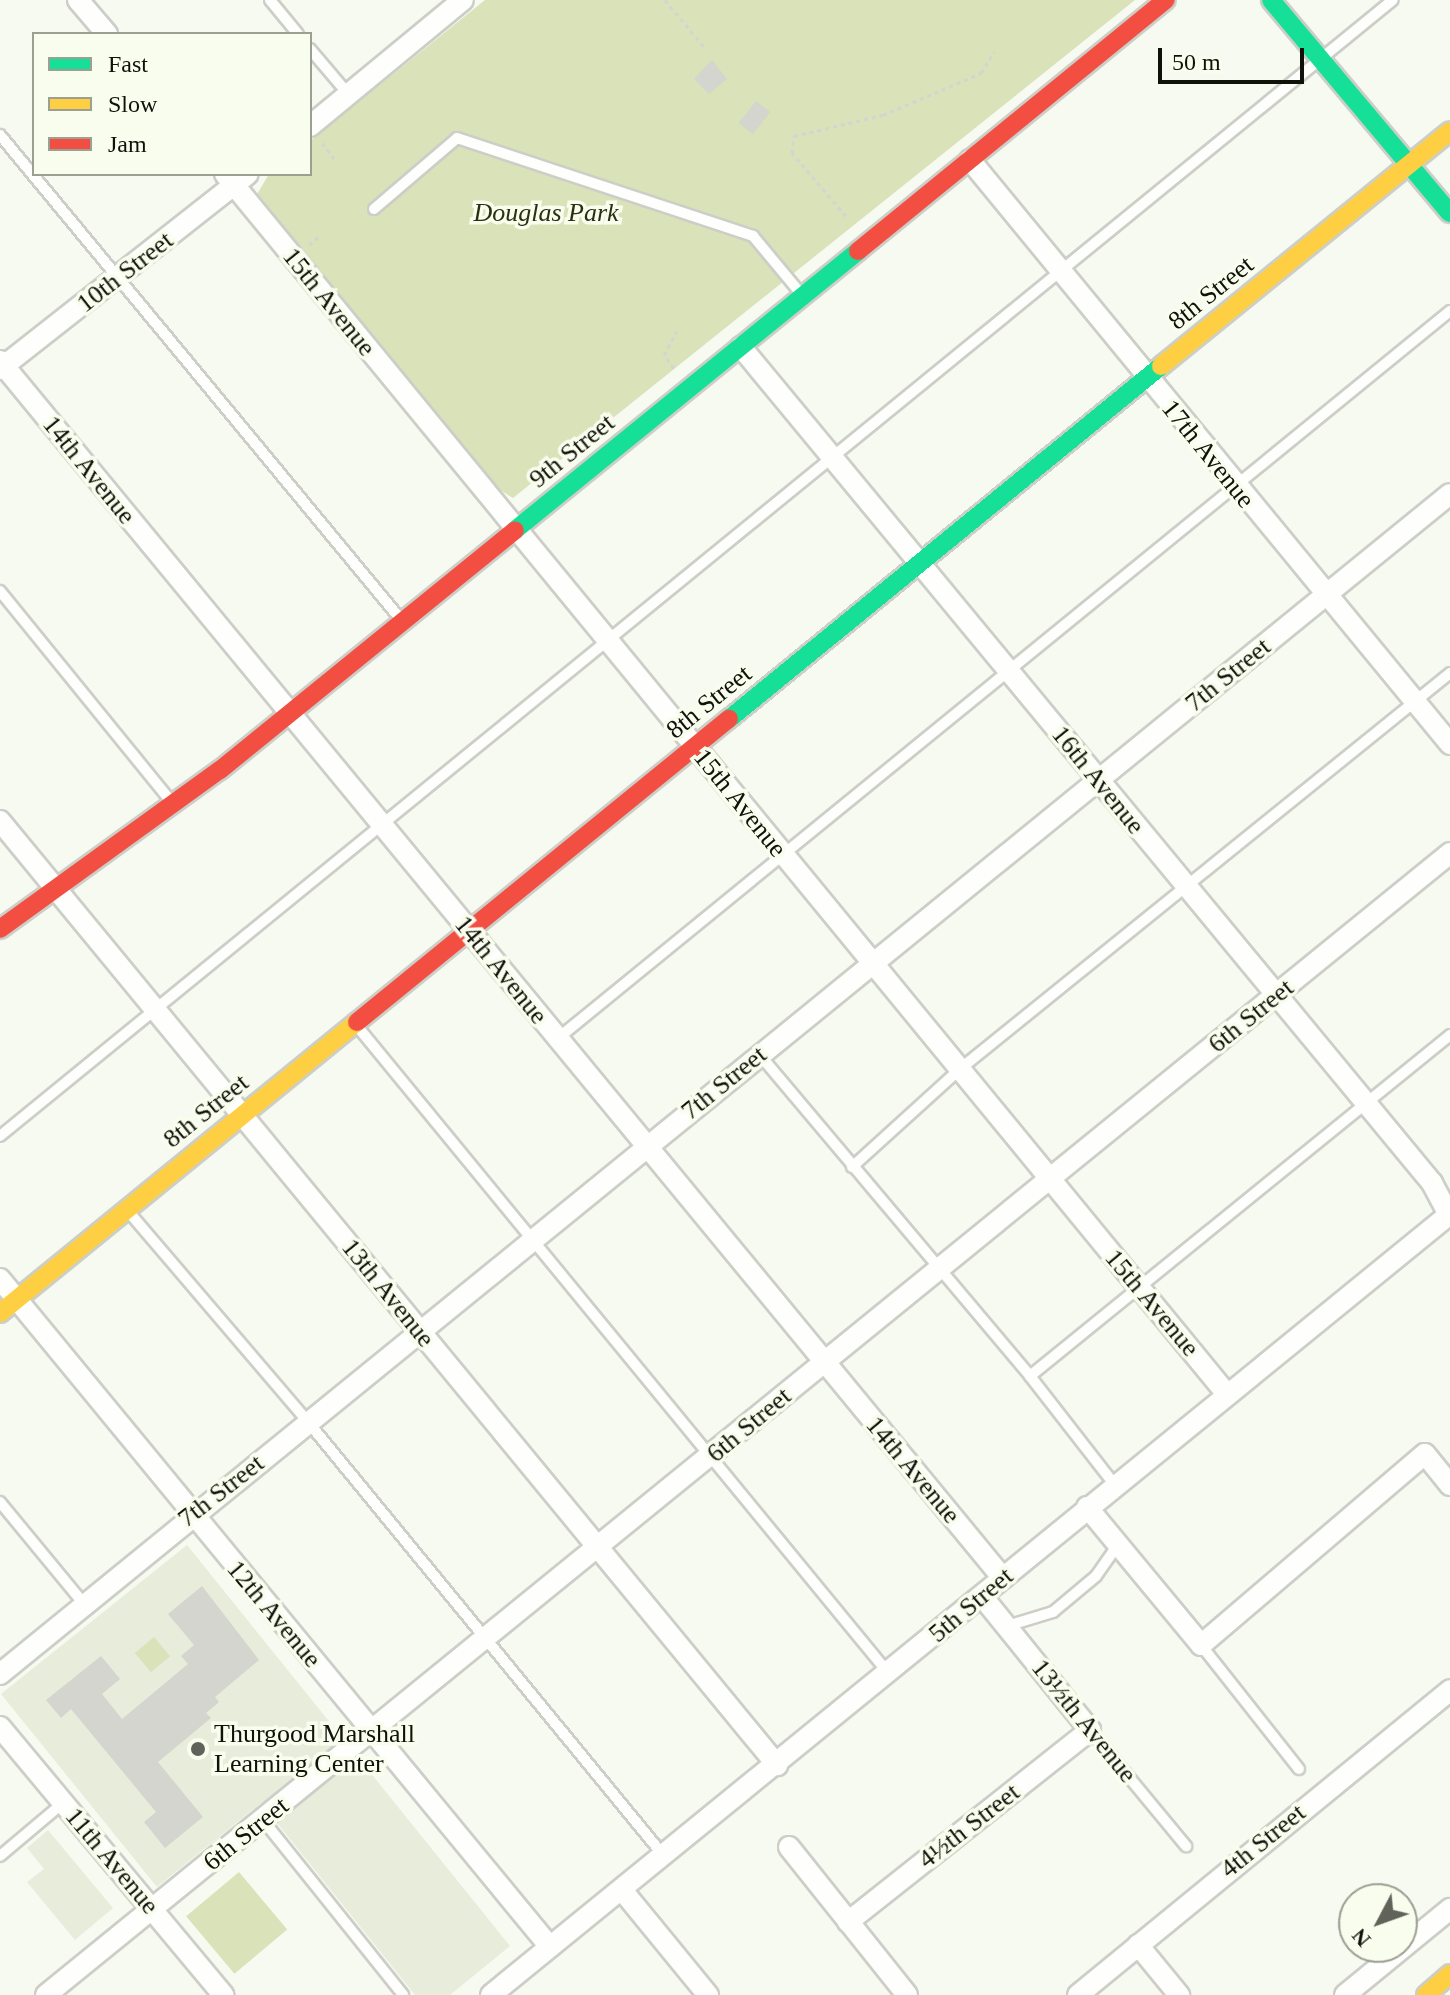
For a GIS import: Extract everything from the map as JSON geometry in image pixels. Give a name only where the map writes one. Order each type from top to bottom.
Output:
[{"type":"main road","name":"9th Street","points":[[0,929],[174,806],[289,715],[1166,0]]},
{"type":"main road","points":[[1271,0],[1450,213]]},
{"type":"main road","name":"8th Street","points":[[0,1313],[1450,131]]},
{"type":"main road","points":[[1426,1995],[1450,1974]]},
{"type":"street","points":[[78,0],[105,32]]},
{"type":"street","points":[[315,133],[349,95],[459,1]]},
{"type":"street","name":"17th Avenue","points":[[970,160],[1234,487],[1450,744]]},
{"type":"street","name":"10th Street","points":[[1,366],[120,277],[236,178]]},
{"type":"street","name":"15th Avenue","points":[[236,178],[515,531],[1226,1393]]},
{"type":"street","name":"16th Avenue","points":[[741,347],[1432,1183],[1450,1215]]},
{"type":"street","name":"14th Avenue","points":[[1,366],[1003,1578]]},
{"type":"street","name":"7th Street","points":[[0,1674],[871,960],[1450,494]]},
{"type":"street","name":"13th Avenue","points":[[0,821],[777,1765]]},
{"type":"street","name":"6th Street","points":[[46,1995],[1450,853]]},
{"type":"street","name":"5th Street","points":[[491,1995],[889,1674],[1226,1393],[1450,1215]]},
{"type":"street","name":"12th Avenue","points":[[0,1279],[550,1947]]},
{"type":"street","points":[[1087,1507],[1201,1645],[1425,1454],[1450,1485]]},
{"type":"street","name":"13½th Avenue","points":[[982,1596],[1090,1730]]},
{"type":"street","name":"4th Street","points":[[1078,1995],[1450,1690]]},
{"type":"street","name":"11th Avenue","points":[[0,1727],[223,1995]]},
{"type":"street","name":"4½th Street","points":[[848,1922],[1090,1730]]},
{"type":"street","points":[[789,1847],[907,1995]]},
{"type":"street","points":[[622,1890],[708,1995]]},
{"type":"street","points":[[1345,1995],[1450,1909]]},
{"type":"street","points":[[1138,1945],[1179,1995]]},
{"type":"lane","points":[[270,0],[296,32]]},
{"type":"lane","points":[[0,1136],[1393,0]]},
{"type":"lane","points":[[312,51],[349,95]]},
{"type":"lane","points":[[0,135],[32,173]]},
{"type":"lane","points":[[374,209],[457,138],[753,236],[803,297]]},
{"type":"lane","points":[[35,176],[403,622]]},
{"type":"lane","points":[[557,1039],[1450,311]]},
{"type":"lane","points":[[0,591],[174,806]]},
{"type":"lane","points":[[852,1167],[960,1069],[1450,673]]},
{"type":"lane","points":[[355,1024],[889,1674]]},
{"type":"lane","points":[[1030,1376],[1450,1035]]},
{"type":"lane","points":[[759,1054],[936,1270],[1030,1376],[1115,1485]]},
{"type":"lane","points":[[127,1209],[308,1422],[664,1856]]},
{"type":"lane","points":[[0,1502],[84,1604]]},
{"type":"lane","points":[[1007,1626],[1053,1612],[1096,1576],[1118,1545]]},
{"type":"lane","points":[[1201,1645],[1299,1769]]},
{"type":"lane","name":"13½th Avenue","points":[[1090,1730],[1186,1846]]},
{"type":"lane","points":[[0,1856],[63,1803]]},
{"type":"lane","points":[[263,1820],[403,1995]]},
{"type":"path","points":[[665,0],[706,49]]},
{"type":"path","points":[[846,216],[792,153],[794,136],[883,115],[981,73],[994,52]]},
{"type":"path","points":[[315,133],[336,161]]},
{"type":"path","points":[[309,245],[319,236]]},
{"type":"path","points":[[674,368],[664,355],[677,331]]},
{"type":"shaded area","name":"Thurgood Marshall Learning Center","points":[[187,1545],[510,1946],[450,1995],[415,1995],[261,1803],[157,1887],[1,1694]]},
{"type":"shaded area","points":[[48,1830],[113,1908],[75,1940],[27,1882],[44,1869],[27,1848]]},
{"type":"green space","name":"Douglas Park","points":[[485,0],[1135,0],[513,498],[497,488],[256,196],[268,176],[312,176],[312,139]]},
{"type":"green space","points":[[154,1637],[170,1656],[151,1672],[135,1653]]},
{"type":"green space","points":[[239,1872],[287,1929],[234,1974],[186,1916]]},
{"type":"building","points":[[712,60],[727,79],[709,94],[694,79]]},
{"type":"building","points":[[756,101],[770,112],[753,134],[739,123]]},
{"type":"building","points":[[202,1586],[259,1660],[215,1697],[219,1702],[206,1713],[211,1718],[158,1762],[203,1817],[165,1848],[144,1822],[156,1812],[71,1709],[61,1718],[46,1700],[101,1656],[120,1679],[102,1694],[122,1719],[188,1664],[181,1656],[194,1645],[168,1614]]},
{"type":"traffic: fast","points":[[1271,0],[1450,213]]},
{"type":"traffic: fast","points":[[515,530],[858,251]]},
{"type":"traffic: fast","points":[[729,719],[1161,366]]},
{"type":"traffic: slow","points":[[1161,366],[1450,131]]},
{"type":"traffic: slow","points":[[0,1313],[357,1022]]},
{"type":"traffic: slow","points":[[1426,1995],[1450,1974]]},
{"type":"traffic: jam","points":[[858,251],[1166,0]]},
{"type":"traffic: jam","points":[[0,929],[220,770],[515,530]]},
{"type":"traffic: jam","points":[[357,1022],[729,719]]},
{"type":"place","name":"Thurgood Marshall Learning Center","points":[[198,1749]]}]
